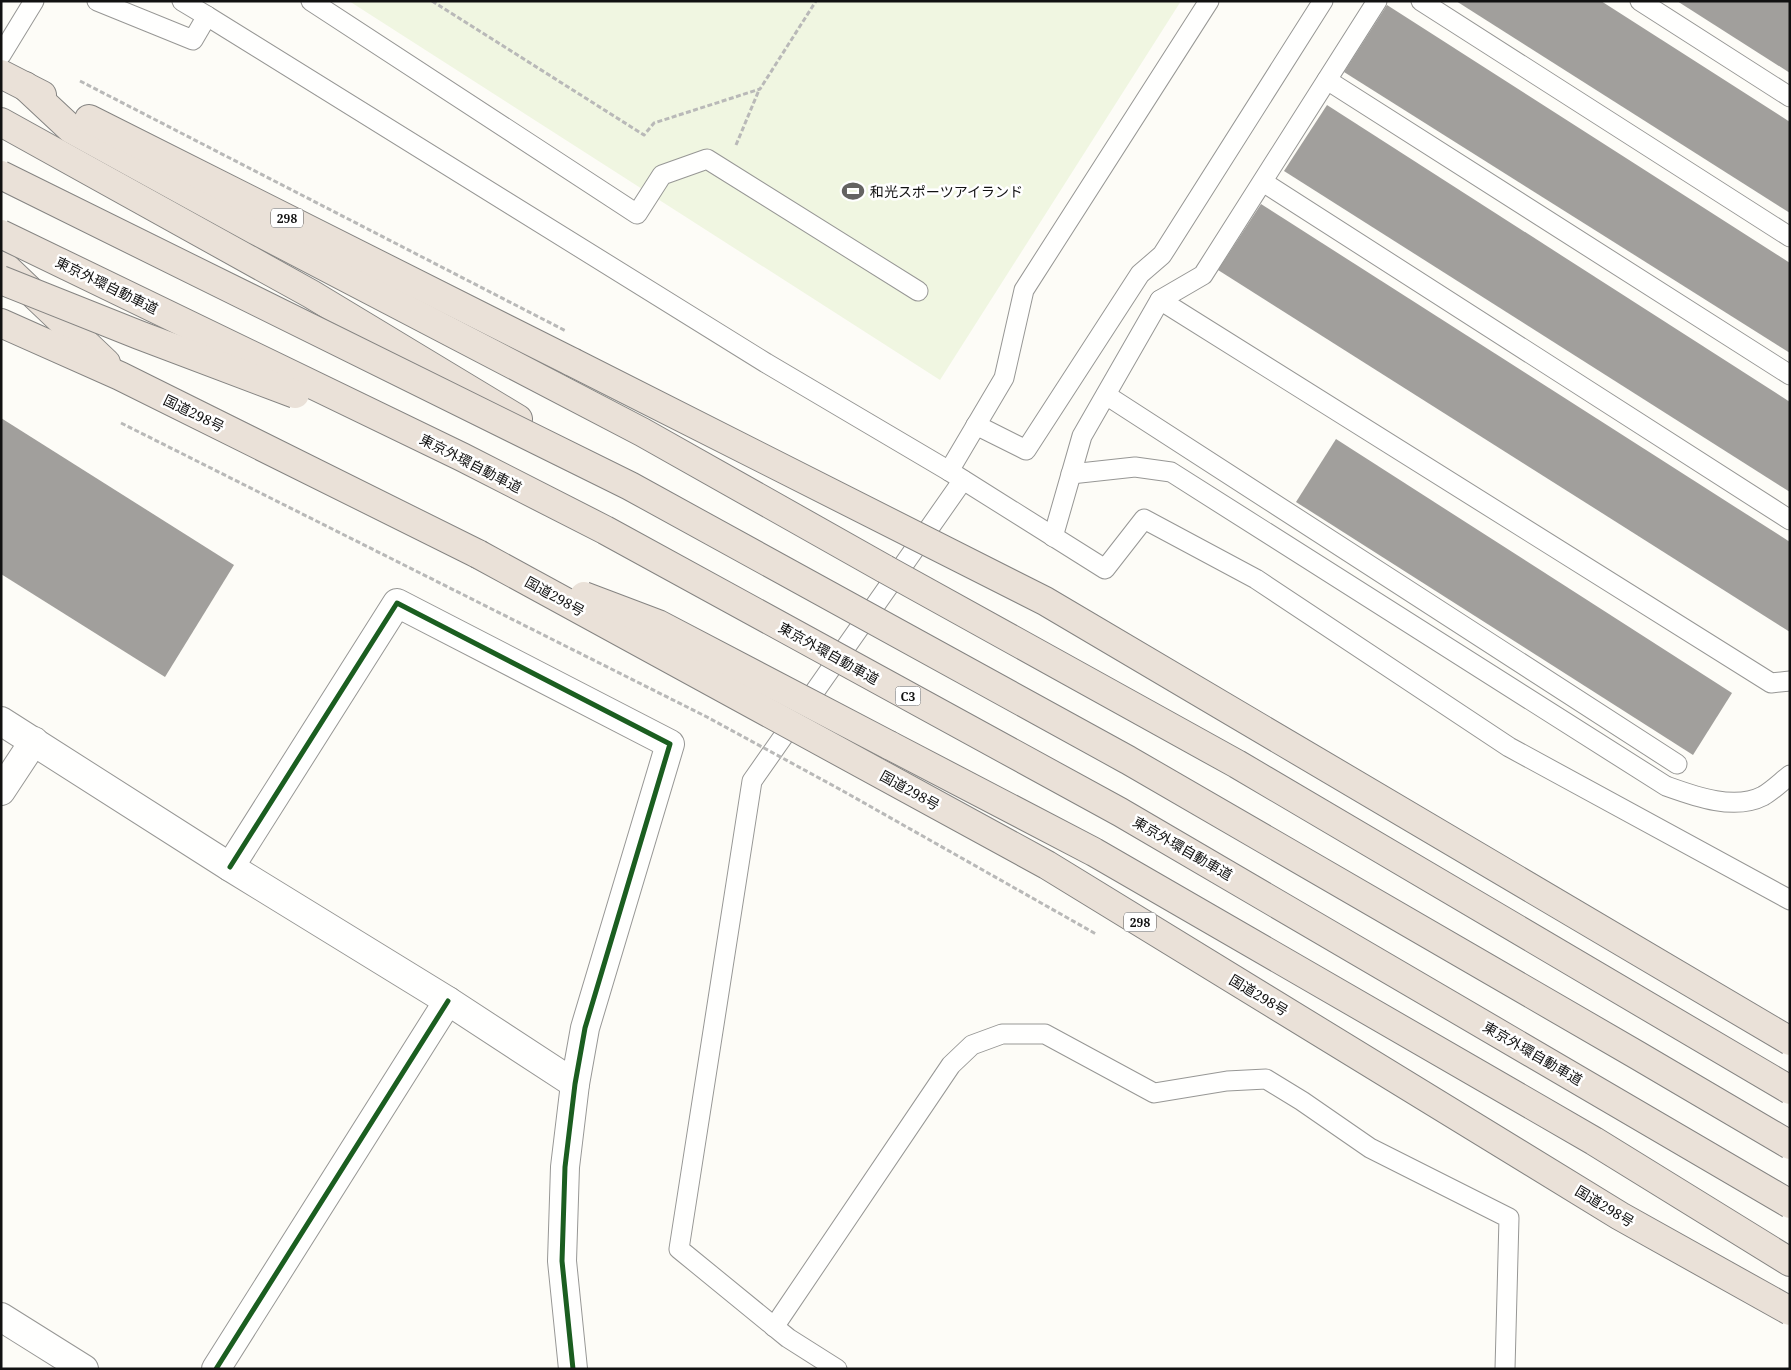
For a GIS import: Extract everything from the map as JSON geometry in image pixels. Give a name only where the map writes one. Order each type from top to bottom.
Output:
[{"type":"highway","name":"298","points":[[1,74],[1045,601],[1790,1041]]},
{"type":"highway","points":[[25,86],[71,129],[255,230],[642,432],[1237,764],[1790,1090]]},
{"type":"highway","points":[[1,122],[312,294],[630,486],[1128,760],[1790,1145]]},
{"type":"highway","points":[[1,175],[630,486]]},
{"type":"highway","name":"東京外環自動車道","points":[[1,234],[462,457],[605,530],[1120,812],[1790,1204]]},
{"type":"highway","points":[[1,263],[120,376]]},
{"type":"highway","points":[[1,280],[139,335],[462,457]]},
{"type":"highway","name":"国道298号","points":[[1,323],[120,376],[478,554],[1047,865],[1620,1216],[1790,1310]]},
{"type":"highway","points":[[478,554],[658,624],[1094,852],[1594,1141],[1790,1262]]},
{"type":"street","points":[[230,867],[397,603],[670,744],[585,1028],[575,1084],[565,1167],[562,1260],[573,1369]]},
{"type":"street","points":[[1,721],[230,867],[448,1001],[575,1084]]},
{"type":"street","points":[[1,791],[34,741]]},
{"type":"street","points":[[216,1369],[448,1001]]},
{"type":"street","points":[[1,1317],[84,1369]]},
{"type":"lane","points":[[1,55],[34,1]]},
{"type":"lane","points":[[97,1],[193,40],[207,16]]},
{"type":"lane","points":[[182,1],[766,363],[956,475],[1105,569],[1144,520],[1256,579],[1509,747],[1790,900]]},
{"type":"lane","points":[[311,1],[637,214],[662,175],[707,159],[918,291]]},
{"type":"lane","points":[[837,1369],[788,1338],[679,1249],[752,781],[956,475],[976,425],[1004,378],[1024,290],[1209,1]]},
{"type":"lane","points":[[976,425],[1026,450],[1140,274],[1162,255],[1324,1]]},
{"type":"lane","points":[[1053,537],[1082,436],[1160,300],[1203,275],[1377,1]]},
{"type":"lane","points":[[1421,1],[1790,236]]},
{"type":"lane","points":[[1640,1],[1790,97]]},
{"type":"lane","points":[[1327,80],[1790,375]]},
{"type":"lane","points":[[1263,182],[1790,520]]},
{"type":"lane","points":[[1160,300],[1771,683],[1790,680]]},
{"type":"lane","points":[[1106,394],[1677,764]]},
{"type":"lane","points":[[1071,474],[1135,467],[1170,472],[1666,786],[1694,796],[1739,803],[1764,796],[1790,775]]},
{"type":"lane","points":[[1248,521],[1263,496]]},
{"type":"lane","points":[[1449,649],[1463,625]]},
{"type":"lane","points":[[774,1327],[951,1065],[972,1045],[1002,1034],[1045,1034],[1154,1093],[1227,1081],[1266,1079],[1302,1101],[1370,1148],[1509,1218],[1505,1369]]},
{"type":"path","points":[[432,1],[644,136],[654,123],[760,89]]},
{"type":"path","points":[[736,145],[760,89],[816,1]]},
{"type":"path","points":[[121,423],[706,717],[843,791],[1098,935]]},
{"type":"green space","name":"和光スポーツアイランド","points":[[349,1],[1181,1],[940,380]]},
{"type":"building","points":[[1456,1],[1601,1],[1790,122],[1790,213]]},
{"type":"building","points":[[1677,1],[1790,1],[1790,73]]},
{"type":"building","points":[[1387,5],[1790,263],[1790,353],[1344,72]]},
{"type":"building","points":[[1327,105],[1790,402],[1790,492],[1284,171]]},
{"type":"building","points":[[1261,204],[1790,542],[1790,632],[1218,270]]},
{"type":"building","points":[[1,418],[234,565],[165,677],[1,574]]},
{"type":"building","points":[[1336,439],[1732,693],[1693,755],[1296,502]]},
{"type":"cycle path","points":[[230,867],[397,603],[670,744],[585,1028],[575,1084],[565,1167],[562,1261],[573,1369]]},
{"type":"cycle path","points":[[216,1369],[448,1001]]},
{"type":"place","name":"和光スポーツアイランド","points":[[853,191]]}]
